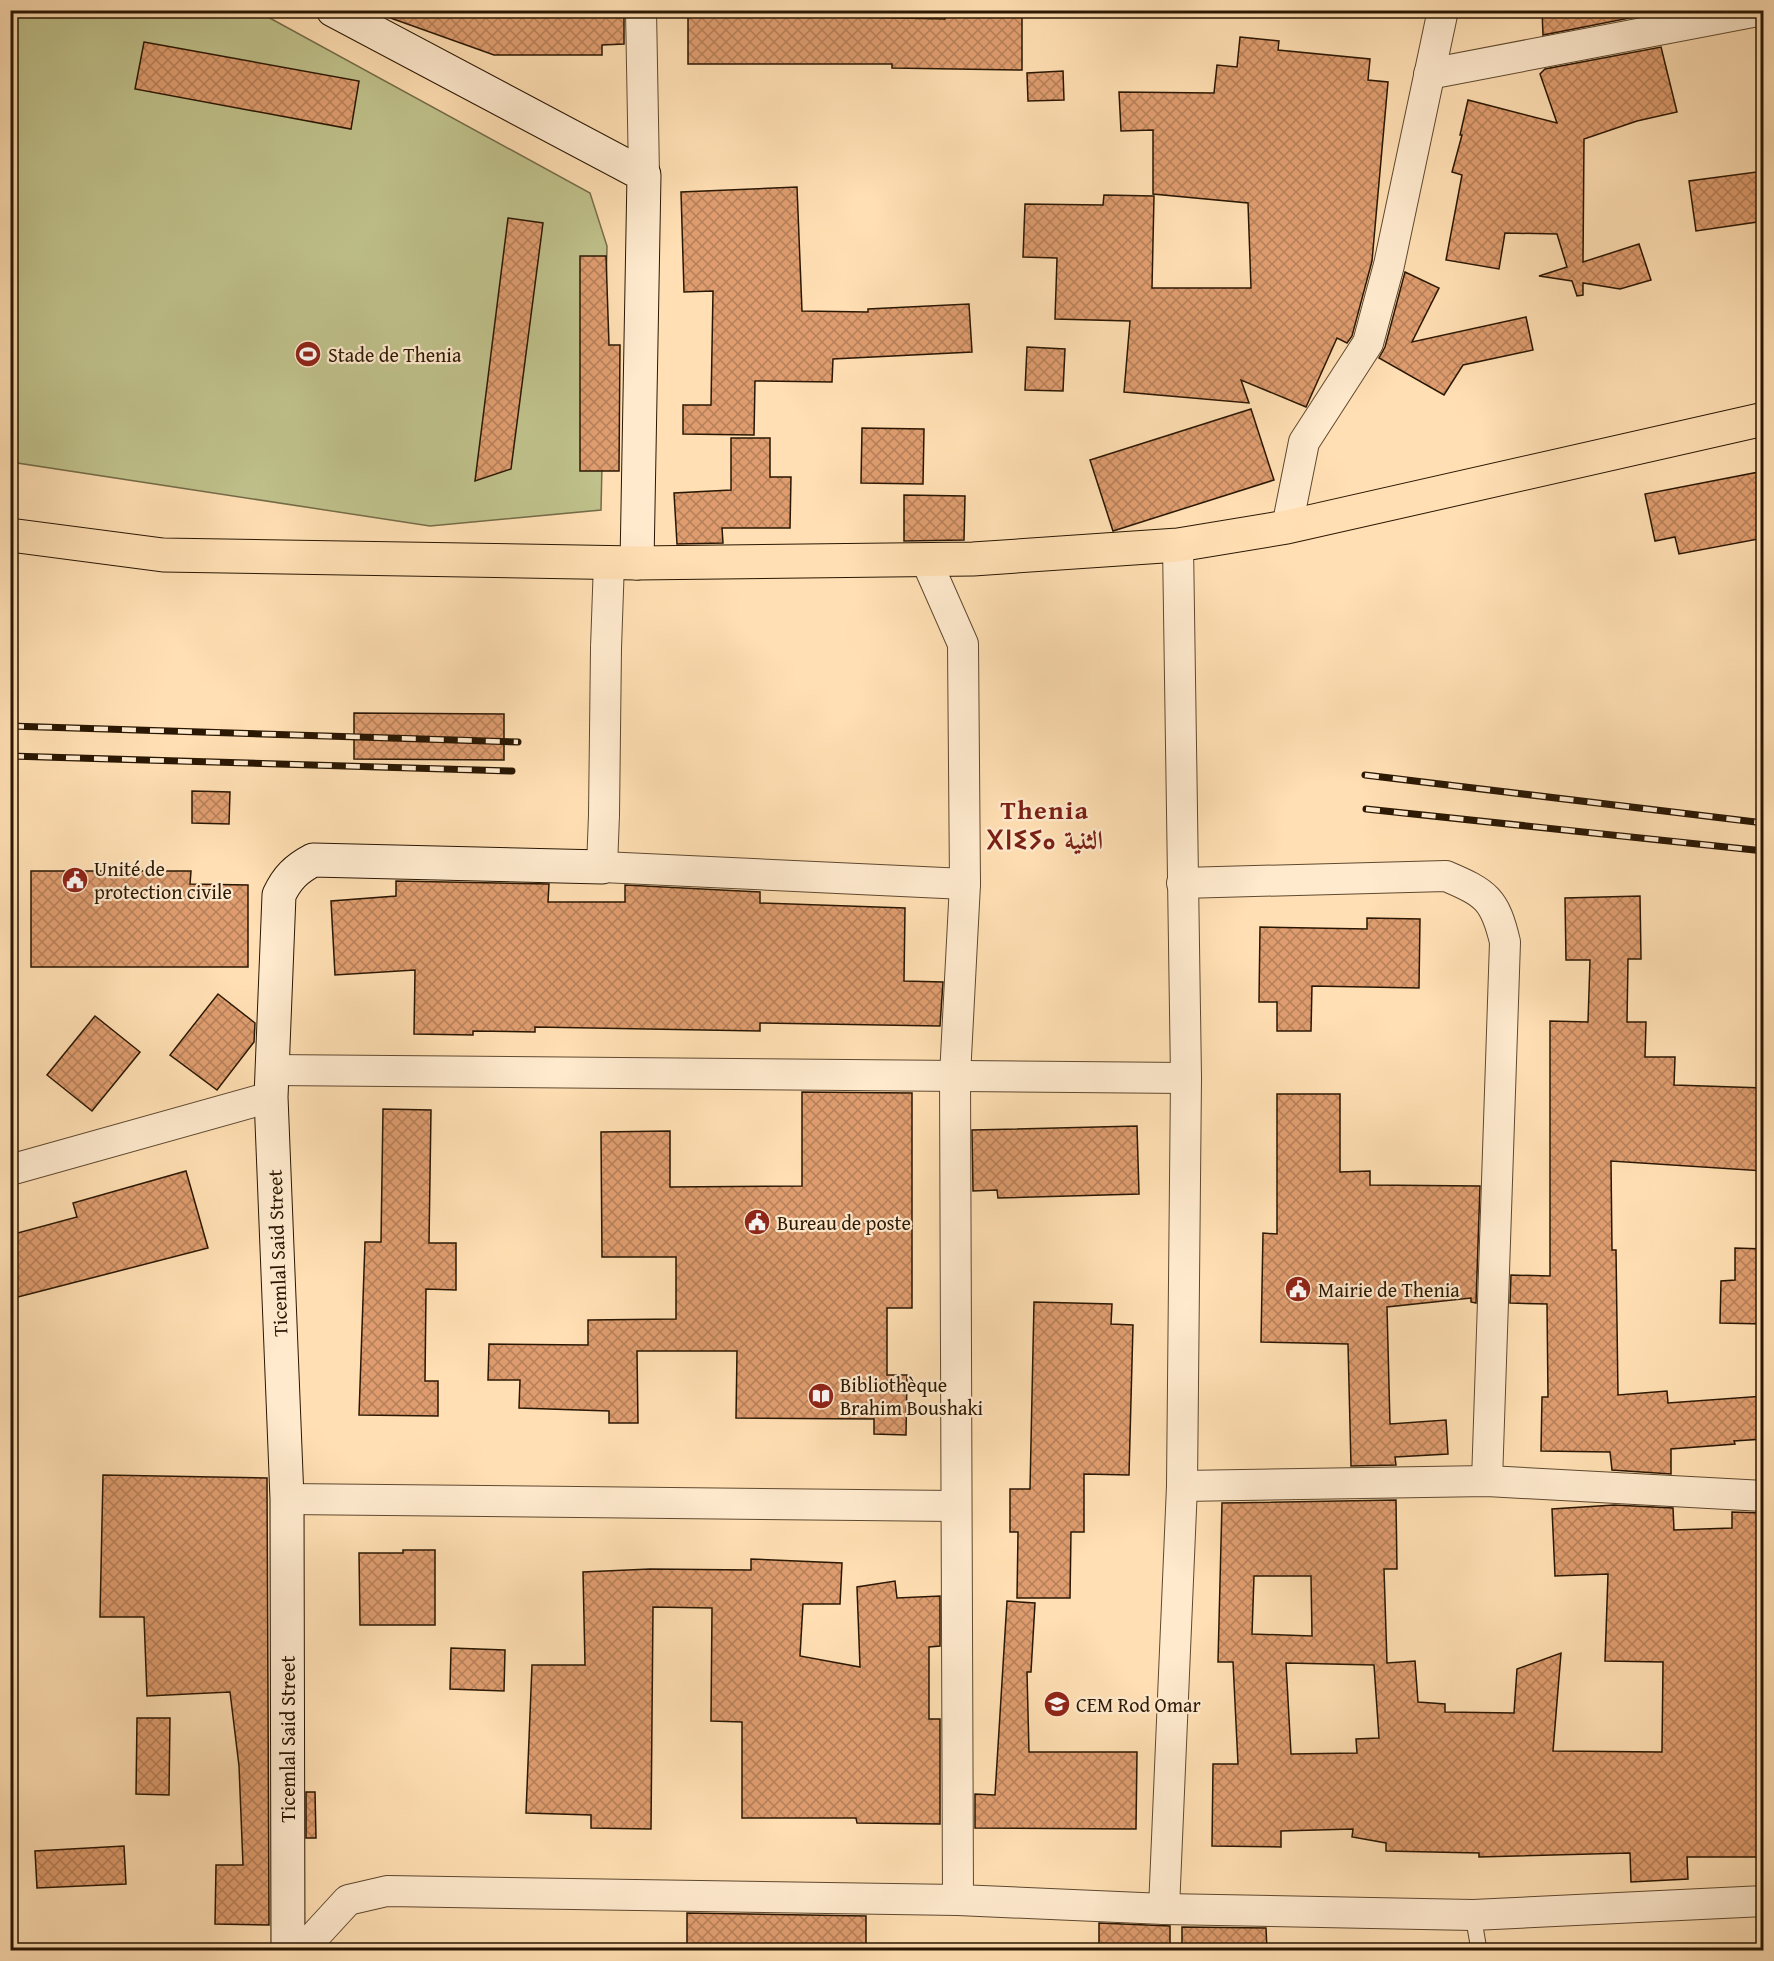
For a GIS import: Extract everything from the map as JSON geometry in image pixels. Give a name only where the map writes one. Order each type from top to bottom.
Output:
[{"type":"main road","points":[[333,10],[644,176],[623,562]]},
{"type":"main road","points":[[10,535],[163,555],[623,562],[926,560],[1178,545],[1287,527],[1764,419]]},
{"type":"main road","name":"Ticemlal Said Street","points":[[288,1950],[287,1499],[271,1084],[279,895],[287,880],[298,868],[313,860],[602,867]]},
{"type":"street","points":[[641,10],[644,176]]},
{"type":"street","points":[[1287,527],[1304,442],[1368,343],[1389,265],[1443,10]]},
{"type":"street","points":[[1429,74],[1764,10]]},
{"type":"street","points":[[1164,1909],[1182,1486],[1186,1078],[1178,545]]},
{"type":"street","points":[[926,560],[963,644],[966,885],[955,1076],[958,1900]]},
{"type":"street","points":[[623,562],[606,648],[602,867],[966,885]]},
{"type":"street","points":[[1182,883],[1446,876],[1480,890],[1499,915],[1505,942],[1487,1481]]},
{"type":"street","points":[[10,1170],[271,1084],[955,1076],[1186,1078]]},
{"type":"street","points":[[1182,1486],[1487,1481],[1764,1496]]},
{"type":"street","points":[[287,1499],[956,1506]]},
{"type":"street","points":[[302,1950],[348,1900],[387,1891],[958,1900],[1164,1909],[1473,1915],[1764,1901]]},
{"type":"lane","points":[[1473,1915],[1479,1950]]},
{"type":"green space","name":"Stade de Thenia","points":[[10,11],[257,11],[590,193],[607,246],[601,510],[430,526],[11,462]]},
{"type":"building","points":[[382,10],[624,10],[624,44],[602,45],[602,55],[494,55],[385,16],[381,14]]},
{"type":"building","points":[[688,10],[849,10],[849,17],[945,19],[945,10],[1022,10],[1022,70],[892,68],[892,64],[688,64]]},
{"type":"building","points":[[1542,10],[1640,10],[1640,16],[1543,35]]},
{"type":"building","points":[[1240,37],[1279,41],[1278,50],[1370,59],[1368,80],[1388,82],[1372,261],[1352,336],[1347,343],[1337,338],[1306,407],[1241,380],[1249,403],[1124,392],[1130,321],[1055,319],[1057,258],[1023,257],[1025,204],[1103,205],[1104,195],[1154,196],[1152,288],[1251,288],[1248,203],[1153,194],[1153,130],[1121,131],[1119,92],[1214,93],[1217,65],[1237,67]]},
{"type":"building","points":[[144,42],[359,81],[351,129],[135,89]]},
{"type":"building","points":[[1661,47],[1677,112],[1637,121],[1584,139],[1583,262],[1639,244],[1651,280],[1620,289],[1583,283],[1583,295],[1577,296],[1572,281],[1539,276],[1567,267],[1557,234],[1505,233],[1499,269],[1446,260],[1462,175],[1452,172],[1468,100],[1557,123],[1540,74],[1545,69]]},
{"type":"building","points":[[1063,71],[1064,100],[1028,101],[1027,73]]},
{"type":"building","points":[[1764,171],[1764,221],[1696,231],[1689,181]]},
{"type":"building","points":[[797,187],[802,311],[868,312],[868,309],[969,304],[972,352],[833,359],[832,382],[755,381],[754,435],[683,434],[683,405],[711,405],[713,291],[684,292],[681,192]]},
{"type":"building","points":[[508,218],[543,223],[511,469],[475,481]]},
{"type":"building","points":[[580,256],[606,256],[609,345],[620,345],[619,471],[580,471]]},
{"type":"building","points":[[1405,272],[1439,288],[1412,342],[1526,317],[1533,350],[1463,365],[1444,395],[1379,358],[1385,347]]},
{"type":"building","points":[[1027,347],[1065,349],[1063,391],[1025,390]]},
{"type":"building","points":[[1251,409],[1274,480],[1113,531],[1090,460]]},
{"type":"building","points":[[862,428],[924,429],[923,484],[861,483]]},
{"type":"building","points":[[731,438],[770,438],[770,477],[791,477],[790,528],[722,528],[723,543],[677,544],[674,493],[731,490]]},
{"type":"building","points":[[1764,471],[1764,538],[1679,554],[1675,537],[1655,541],[1645,494]]},
{"type":"building","points":[[904,495],[965,496],[964,540],[904,541]]},
{"type":"building","points":[[354,713],[504,714],[504,760],[354,759]]},
{"type":"building","points":[[192,791],[230,792],[229,824],[192,823]]},
{"type":"building","points":[[31,871],[191,871],[190,884],[248,885],[248,967],[31,967]]},
{"type":"building","points":[[396,881],[549,884],[548,902],[625,902],[625,885],[760,892],[760,903],[905,908],[904,981],[943,982],[940,1026],[760,1023],[760,1031],[535,1027],[535,1032],[473,1031],[473,1035],[414,1034],[415,970],[335,975],[331,901],[396,896]]},
{"type":"building","points":[[1640,896],[1641,959],[1628,959],[1627,1022],[1646,1022],[1645,1057],[1675,1057],[1674,1085],[1764,1088],[1764,1171],[1611,1161],[1612,1250],[1616,1250],[1618,1395],[1667,1391],[1668,1403],[1764,1396],[1764,1439],[1734,1441],[1735,1444],[1671,1449],[1671,1474],[1612,1470],[1610,1452],[1541,1451],[1542,1397],[1548,1397],[1547,1304],[1510,1303],[1511,1275],[1550,1276],[1550,1021],[1588,1022],[1590,960],[1566,960],[1565,898]]},
{"type":"building","points":[[1367,918],[1420,919],[1419,988],[1312,986],[1311,1031],[1277,1031],[1277,1002],[1259,1002],[1260,927],[1367,929]]},
{"type":"building","points":[[218,994],[255,1023],[254,1042],[217,1090],[170,1055]]},
{"type":"building","points":[[95,1016],[140,1052],[92,1111],[47,1075]]},
{"type":"building","name":"Bureau de poste","points":[[802,1092],[912,1093],[912,1308],[887,1308],[887,1375],[907,1375],[906,1435],[874,1434],[874,1419],[736,1418],[737,1351],[637,1351],[638,1423],[609,1423],[609,1411],[519,1408],[520,1380],[488,1380],[489,1344],[588,1345],[588,1320],[676,1319],[676,1257],[602,1257],[601,1132],[670,1131],[670,1187],[802,1186]]},
{"type":"building","points":[[1277,1094],[1340,1094],[1340,1172],[1370,1171],[1370,1185],[1480,1186],[1476,1303],[1471,1302],[1471,1298],[1387,1307],[1390,1424],[1446,1420],[1448,1454],[1395,1457],[1396,1465],[1351,1466],[1348,1344],[1261,1342],[1263,1233],[1277,1234]]},
{"type":"building","points":[[383,1109],[431,1110],[429,1243],[456,1243],[456,1290],[426,1289],[425,1381],[438,1381],[438,1416],[359,1415],[365,1242],[381,1242]]},
{"type":"building","points":[[1137,1126],[1139,1194],[998,1198],[997,1190],[973,1191],[972,1130]]},
{"type":"building","points":[[186,1171],[208,1248],[10,1299],[10,1235],[77,1217],[73,1203]]},
{"type":"building","points":[[1735,1248],[1764,1249],[1764,1324],[1720,1323],[1721,1281],[1735,1280]]},
{"type":"building","points":[[1034,1302],[1112,1304],[1111,1324],[1133,1325],[1129,1475],[1084,1474],[1084,1532],[1071,1532],[1070,1598],[1017,1598],[1018,1532],[1010,1532],[1010,1489],[1030,1489]]},
{"type":"building","points":[[103,1475],[267,1478],[269,1925],[215,1924],[216,1865],[243,1865],[239,1766],[230,1692],[147,1696],[144,1617],[100,1617]]},
{"type":"building","points":[[1396,1500],[1397,1569],[1384,1569],[1387,1663],[1415,1661],[1418,1702],[1445,1704],[1445,1712],[1514,1713],[1517,1669],[1561,1653],[1553,1751],[1662,1752],[1663,1662],[1605,1661],[1608,1574],[1555,1576],[1552,1509],[1614,1505],[1673,1508],[1674,1530],[1732,1528],[1732,1512],[1764,1513],[1764,1857],[1687,1857],[1688,1879],[1631,1882],[1630,1853],[1479,1857],[1479,1853],[1386,1851],[1386,1843],[1352,1837],[1353,1829],[1281,1831],[1281,1847],[1212,1846],[1213,1764],[1238,1764],[1233,1662],[1218,1662],[1222,1503]],"holes":[[[1254,1576],[1311,1576],[1312,1636],[1252,1634]],[[1286,1663],[1374,1665],[1379,1738],[1356,1739],[1357,1753],[1291,1754]]]},
{"type":"building","points":[[403,1550],[435,1550],[435,1625],[360,1625],[359,1553],[403,1553]]},
{"type":"building","points":[[751,1559],[842,1563],[840,1604],[803,1604],[800,1656],[860,1667],[857,1587],[895,1581],[897,1598],[940,1596],[940,1646],[929,1647],[929,1719],[940,1719],[940,1824],[857,1823],[856,1818],[742,1818],[742,1722],[711,1721],[712,1608],[653,1607],[651,1829],[591,1828],[591,1815],[526,1813],[532,1665],[585,1665],[583,1572],[650,1569],[751,1570]]},
{"type":"building","points":[[1007,1601],[1035,1603],[1031,1672],[1027,1672],[1029,1752],[1137,1752],[1136,1829],[975,1828],[975,1794],[995,1795]]},
{"type":"building","points":[[451,1648],[505,1650],[504,1691],[450,1689]]},
{"type":"building","points":[[137,1718],[170,1718],[169,1795],[136,1794]]},
{"type":"building","points":[[306,1792],[315,1792],[316,1838],[306,1838]]},
{"type":"building","points":[[124,1846],[126,1884],[37,1888],[35,1851]]},
{"type":"building","points":[[687,1913],[866,1916],[866,1950],[687,1950]]},
{"type":"building","points":[[1099,1923],[1170,1926],[1170,1950],[1099,1950]]},
{"type":"building","points":[[1182,1927],[1266,1928],[1267,1950],[1182,1950]]},
{"type":"railway","points":[[10,726],[518,742]]},
{"type":"railway","points":[[10,756],[512,771]]},
{"type":"railway","points":[[1365,775],[1764,823]]},
{"type":"railway","points":[[1366,809],[1764,851]]},
{"type":"place","name":"Stade de Thenia","points":[[308,354]]},
{"type":"place","name":"Unité de protection civile","points":[[75,880]]},
{"type":"place","name":"Bureau de poste","points":[[757,1222]]},
{"type":"place","name":"Mairie de Thenia","points":[[1298,1289]]},
{"type":"place","name":"Bibliothèque Brahim Boushaki","points":[[821,1396]]},
{"type":"place","name":"CEM Rod Omar","points":[[1057,1704]]},
{"type":"district","name":"Thenia ⵝⵏⵉⵢⴰ الثنية","points":[[1045,824]]}]
